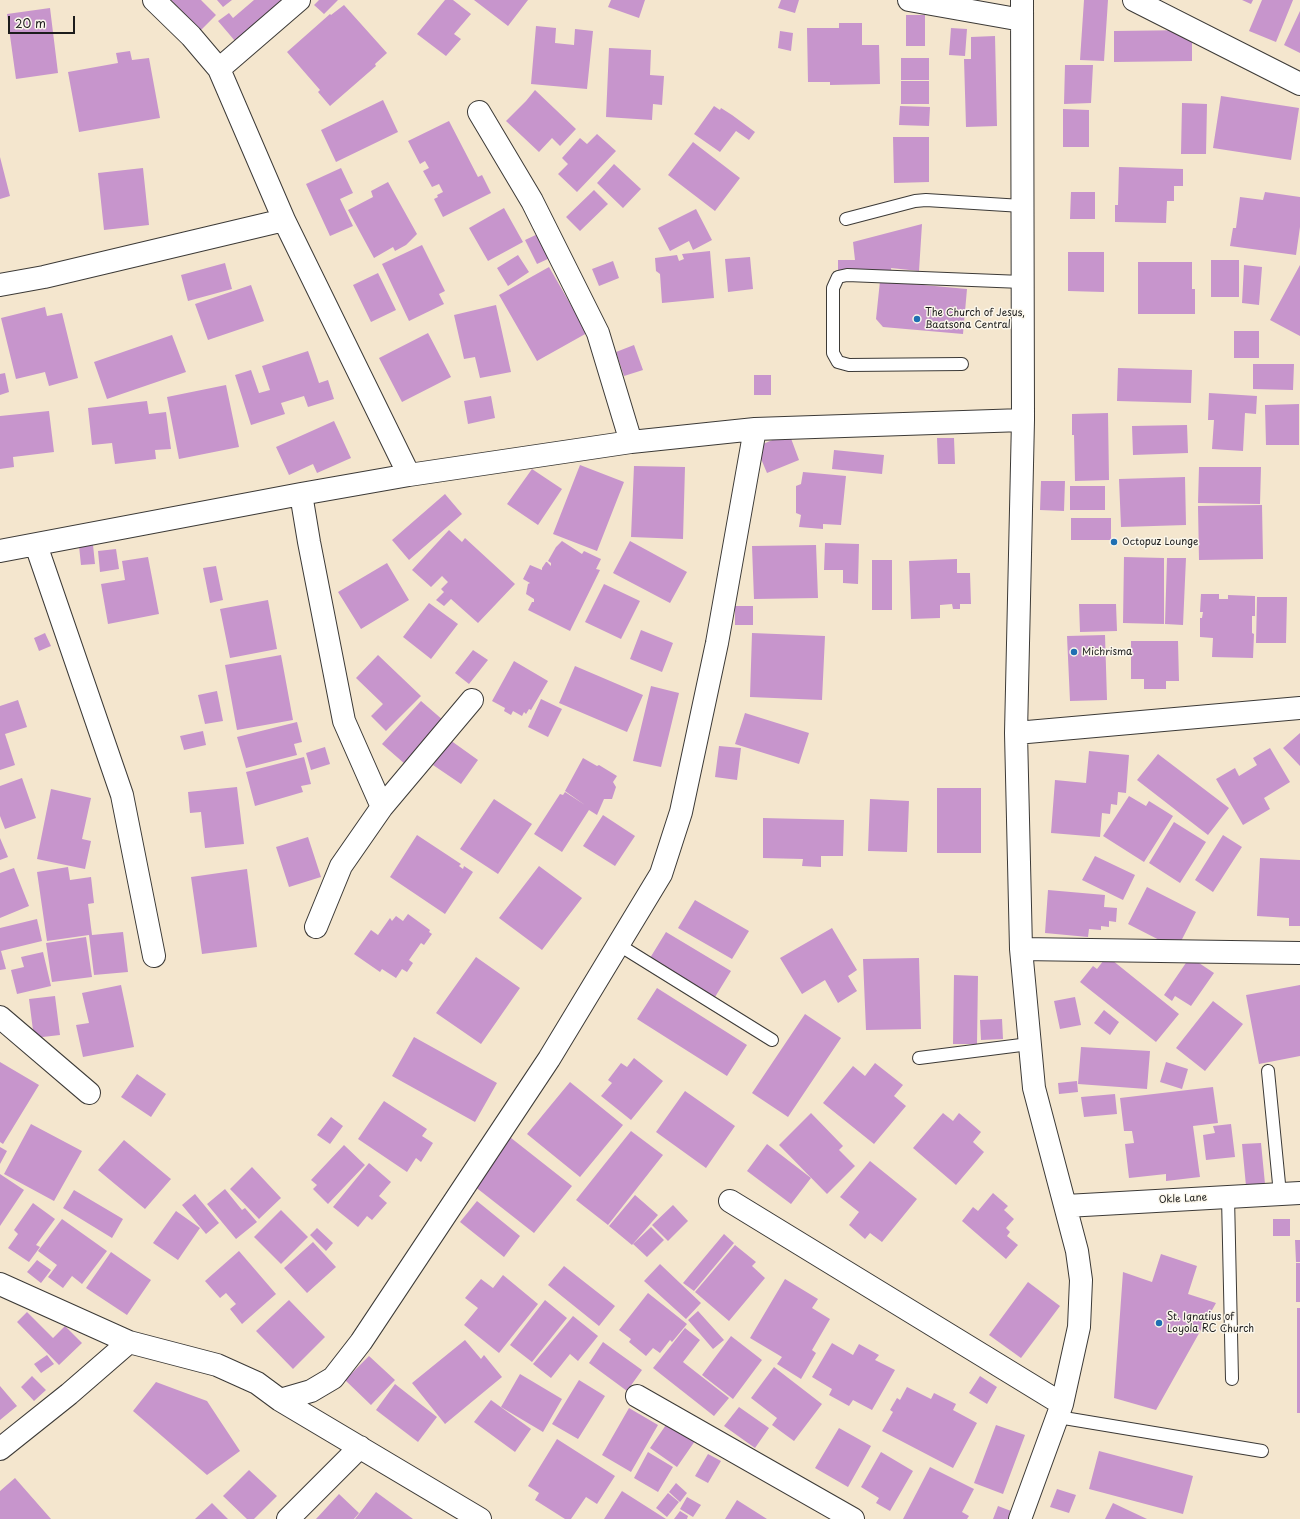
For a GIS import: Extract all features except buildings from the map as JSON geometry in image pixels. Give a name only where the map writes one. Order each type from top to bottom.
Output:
[{"type":"street","points":[[154,0],[191,36],[219,69],[284,220],[409,475]]},
{"type":"street","points":[[219,69],[298,0]]},
{"type":"street","points":[[909,0],[1022,10],[1023,420],[1016,733],[1021,949],[1034,1088],[1066,1206],[1077,1252],[1081,1280],[1079,1327],[1060,1410],[1020,1519]]},
{"type":"street","points":[[1134,0],[1300,84]]},
{"type":"street","points":[[479,112],[532,201],[598,333],[631,442]]},
{"type":"street","points":[[0,285],[284,220]]},
{"type":"street","points":[[0,550],[36,545],[301,494],[409,475],[631,442],[755,429],[1023,420]]},
{"type":"street","points":[[280,1400],[311,1391],[332,1378],[361,1342],[549,1060],[661,874],[681,812],[717,643],[755,429]]},
{"type":"street","points":[[301,494],[344,721],[382,807]]},
{"type":"street","points":[[36,545],[122,795],[154,956]]},
{"type":"street","points":[[316,927],[341,866],[382,807],[472,700]]},
{"type":"street","points":[[1016,733],[1300,708]]},
{"type":"street","points":[[1021,949],[1300,953]]},
{"type":"street","points":[[0,1017],[89,1093]]},
{"type":"street","name":"Okle Lane","points":[[1066,1206],[1290,1193]]},
{"type":"street","points":[[730,1200],[1060,1410]]},
{"type":"street","points":[[0,1284],[129,1342],[217,1365],[257,1383],[280,1400],[480,1519]]},
{"type":"street","points":[[0,1449],[69,1394],[129,1342]]},
{"type":"street","points":[[637,1396],[853,1519]]},
{"type":"street","points":[[288,1519],[360,1447]]},
{"type":"lane","points":[[846,219],[915,201],[926,200],[1022,206]]},
{"type":"lane","points":[[962,364],[849,365],[838,362],[833,353],[833,288],[838,277],[847,275],[1022,282]]},
{"type":"lane","points":[[619,945],[772,1040]]},
{"type":"lane","points":[[919,1058],[1029,1044]]},
{"type":"lane","points":[[1268,1070],[1290,1193]]},
{"type":"lane","points":[[1228,1197],[1232,1379]]},
{"type":"lane","points":[[1060,1410],[1262,1451]]},
{"type":"place","name":"The Church of Jesus, Baatsona Central","points":[[917,319]]},
{"type":"place","name":"Octopuz Lounge","points":[[1114,542]]},
{"type":"place","name":"Michrisma","points":[[1074,652]]},
{"type":"place","name":"St. Ignatius of Loyola RC Church","points":[[1159,1323]]}]
